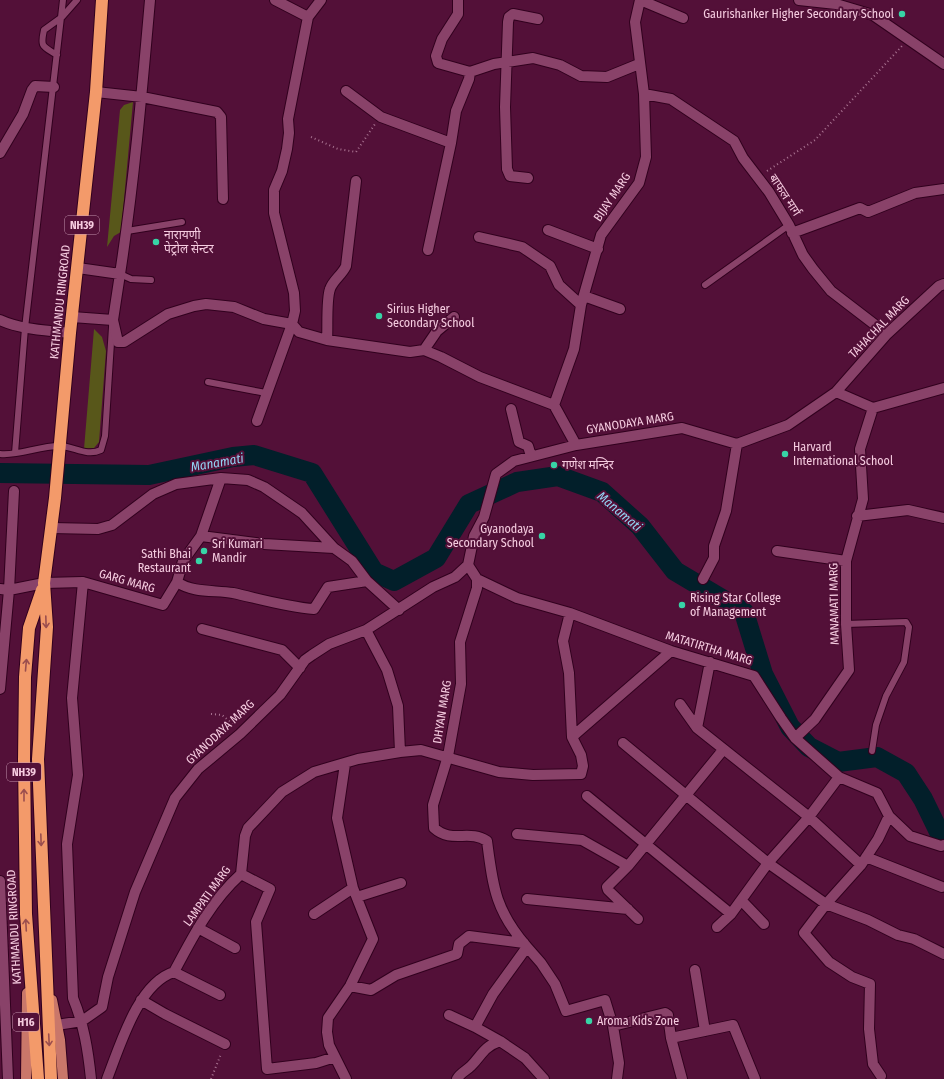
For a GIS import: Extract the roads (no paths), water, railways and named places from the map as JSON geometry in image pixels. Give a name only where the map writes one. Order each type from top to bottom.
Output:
[{"type":"highway","name":"KATHMANDU RINGROAD","points":[[38,1079],[29,964],[24,832],[25,677],[29,628],[44,583],[52,528],[70,333],[96,92],[102,0]]},
{"type":"highway","name":"KATHMANDU RINGROAD","points":[[44,583],[47,627],[38,759],[45,964],[51,1079]]},
{"type":"main road","points":[[29,964],[45,964],[57,1025],[63,1079]]},
{"type":"main road","name":"H16","points":[[26,1079],[25,1046],[29,964]]},
{"type":"street","points":[[150,0],[142,97],[126,231],[112,320],[118,342],[124,342],[168,314],[194,306],[206,304],[234,307],[264,319],[292,324],[299,332],[327,340],[410,352],[424,350],[480,377],[554,405],[576,445]]},
{"type":"street","points":[[275,0],[308,17]]},
{"type":"street","points":[[257,421],[295,312],[294,293],[274,213],[274,190],[282,171],[287,149],[289,133],[288,119],[308,17],[321,0]]},
{"type":"street","points":[[458,0],[458,14],[442,39],[436,56],[438,63],[470,72],[507,62],[533,58],[560,65],[581,76],[607,77],[639,64]]},
{"type":"street","points":[[640,0],[683,18]]},
{"type":"street","name":"BIJAY MARG","points":[[554,405],[574,349],[583,300],[601,235],[640,183],[646,157],[644,94],[639,64],[635,22],[640,0]]},
{"type":"street","points":[[799,0],[836,4],[873,16],[944,64]]},
{"type":"street","points":[[528,178],[510,176],[507,168],[505,107],[509,17],[513,14],[538,19]]},
{"type":"street","points":[[428,250],[451,144],[456,111],[469,79],[470,72]]},
{"type":"street","points":[[0,153],[23,114],[35,86],[54,87]]},
{"type":"street","points":[[96,92],[142,97],[217,112],[221,117],[223,199]]},
{"type":"street","points":[[346,92],[381,117],[451,144]]},
{"type":"street","name":"बाफल मार्ग","points":[[644,94],[671,100],[734,141],[743,158],[791,229],[803,255],[832,291],[887,334]]},
{"type":"street","points":[[327,340],[329,290],[333,282],[342,275],[346,266],[356,180]]},
{"type":"street","points":[[791,229],[860,208],[868,212],[915,193],[944,189]]},
{"type":"street","points":[[548,230],[598,249]]},
{"type":"street","points":[[479,237],[522,248],[550,266],[559,285],[583,300],[620,309]]},
{"type":"street","points":[[78,268],[120,274]]},
{"type":"street","name":"TAHACHAL MARG","points":[[836,392],[887,334],[939,286],[944,284]]},
{"type":"street","points":[[72,317],[112,320]]},
{"type":"street","points":[[424,350],[437,331],[454,317]]},
{"type":"street","points":[[0,320],[10,325],[25,328],[70,333]]},
{"type":"street","points":[[703,579],[714,558],[714,546],[726,511],[737,444],[788,425],[836,392],[873,408],[944,388]]},
{"type":"street","name":"MANAMATI MARG","points":[[795,738],[815,719],[849,670],[846,624],[846,560],[857,516],[863,499],[860,449],[873,408]]},
{"type":"street","points":[[511,409],[519,442],[528,446],[531,456]]},
{"type":"street","name":"GYANODAYA MARG","points":[[57,1025],[82,1021],[102,1007],[108,977],[134,892],[175,798],[198,769],[240,734],[280,695],[305,660],[326,646],[366,630],[433,587],[455,577],[468,565],[474,536],[484,517],[496,474],[514,461],[531,456],[576,445],[682,428],[737,444]]},
{"type":"street","points":[[52,528],[98,529],[112,525],[153,494],[176,484],[221,478],[248,480],[264,487],[302,513],[334,548],[352,561],[367,581],[399,610]]},
{"type":"street","name":"GARG MARG","points":[[4,590],[44,583],[83,582],[163,605],[177,582],[183,561],[201,536],[221,478]]},
{"type":"street","points":[[0,689],[4,590],[14,491]]},
{"type":"street","points":[[857,516],[908,510],[944,518]]},
{"type":"street","points":[[201,536],[264,544],[334,548]]},
{"type":"street","points":[[777,551],[846,560]]},
{"type":"street","points":[[468,565],[477,579]]},
{"type":"street","name":"MATATIRTHA MARG","points":[[477,579],[517,598],[570,613],[671,651],[754,676],[795,738],[839,777],[877,794],[889,816],[910,836],[941,846],[944,845]]},
{"type":"street","name":"DHYAN MARG","points":[[477,579],[477,588],[460,642],[461,684],[448,756],[433,805],[434,828],[446,836],[481,837],[487,841],[492,881],[502,913],[510,927],[525,945]]},
{"type":"street","points":[[177,582],[186,588],[230,593],[302,608],[314,609],[328,586],[367,581]]},
{"type":"street","points":[[83,582],[72,698],[78,775],[67,844],[73,998],[82,1021],[88,1049],[91,1079]]},
{"type":"street","points":[[570,613],[563,641],[569,673],[572,737]]},
{"type":"street","points":[[202,629],[282,650],[300,668]]},
{"type":"street","points":[[366,630],[387,670],[398,706],[400,752]]},
{"type":"street","points":[[572,737],[671,651]]},
{"type":"street","points":[[697,728],[710,662]]},
{"type":"street","points":[[680,704],[697,728],[864,861],[942,887]]},
{"type":"street","name":"LAMPATI MARG","points":[[107,1079],[140,1000],[166,974],[174,972],[198,928],[224,889],[241,874],[245,836],[248,828],[282,792],[314,772],[358,759],[421,750],[448,756],[499,772],[533,775],[581,774],[583,766],[581,755],[572,737]]},
{"type":"street","points":[[623,743],[768,863],[826,904],[868,920],[898,935],[914,939],[944,954]]},
{"type":"street","points":[[638,919],[608,890],[608,887],[628,866],[723,750]]},
{"type":"street","points":[[345,764],[337,818],[355,893],[373,939],[350,986],[328,1018],[327,1032],[329,1045],[346,1079]]},
{"type":"street","points":[[717,927],[742,901],[768,863],[809,817],[839,777]]},
{"type":"street","points":[[587,796],[731,914]]},
{"type":"street","points":[[881,1076],[873,1064],[869,1029],[870,984],[852,977],[830,962],[804,933],[826,904],[864,861],[878,839],[889,816]]},
{"type":"street","points":[[517,834],[582,840],[628,866]]},
{"type":"street","points":[[241,874],[270,889],[256,922],[267,1069],[316,1063],[335,1057]]},
{"type":"street","points":[[0,881],[8,1079]]},
{"type":"street","points":[[314,914],[355,893],[402,883]]},
{"type":"street","points":[[527,899],[628,909]]},
{"type":"street","points":[[742,901],[764,924]]},
{"type":"street","points":[[198,928],[235,948]]},
{"type":"street","points":[[350,986],[371,990],[396,975],[457,954],[459,944],[469,936],[525,945],[541,963],[555,984],[566,1011],[605,1000],[613,1026],[619,1063],[617,1079]]},
{"type":"street","points":[[475,1027],[493,994],[525,945]]},
{"type":"street","points":[[695,970],[705,1030]]},
{"type":"street","points":[[174,972],[220,995]]},
{"type":"street","points":[[140,1000],[225,1044]]},
{"type":"street","points":[[613,1026],[665,1013],[668,1015],[671,1038],[682,1079]]},
{"type":"street","points":[[449,1015],[500,1041],[525,1058],[544,1079]]},
{"type":"street","points":[[671,1038],[733,1025],[755,1079]]},
{"type":"street","points":[[457,1079],[461,1073],[470,1067],[486,1047],[500,1041]]},
{"type":"lane","points":[[15,453],[25,328],[63,0]]},
{"type":"lane","points":[[57,55],[41,43],[44,30],[62,17],[77,0]]},
{"type":"lane","points":[[126,231],[182,222]]},
{"type":"lane","points":[[705,285],[791,229]]},
{"type":"lane","points":[[120,274],[131,279],[151,280]]},
{"type":"lane","points":[[0,454],[60,448],[94,453],[101,450],[103,447],[112,320]]},
{"type":"lane","points":[[208,382],[266,393]]},
{"type":"lane","points":[[846,624],[906,622],[909,627],[904,662],[881,711],[876,725],[872,751]]},
{"type":"waterway","name":"Manamati","points":[[0,473],[149,475],[233,457],[254,455],[312,473],[374,572],[394,581],[436,558],[469,504],[517,482],[558,476],[602,492],[640,526],[675,571],[744,612],[763,674],[790,727],[809,747],[838,762],[877,757],[906,773],[923,799],[941,836],[944,836]]},
{"type":"place","name":"Gaurishanker Higher Secondary School","points":[[902,14]]},
{"type":"place","name":"नारायणी पेट्रोल सेन्टर","points":[[156,242]]},
{"type":"place","name":"Sirius Higher Secondary School","points":[[379,316]]},
{"type":"place","name":"Harvard International School","points":[[785,454]]},
{"type":"place","name":"गणेश मन्दिर","points":[[554,465]]},
{"type":"place","name":"Gyanodaya Secondary School","points":[[542,536]]},
{"type":"place","name":"Sri Kumari Mandir","points":[[204,551]]},
{"type":"place","name":"Sathi Bhai Restaurant","points":[[199,561]]},
{"type":"place","name":"Rising Star College of Management","points":[[682,605]]},
{"type":"place","name":"Aroma Kids Zone","points":[[589,1021]]}]
